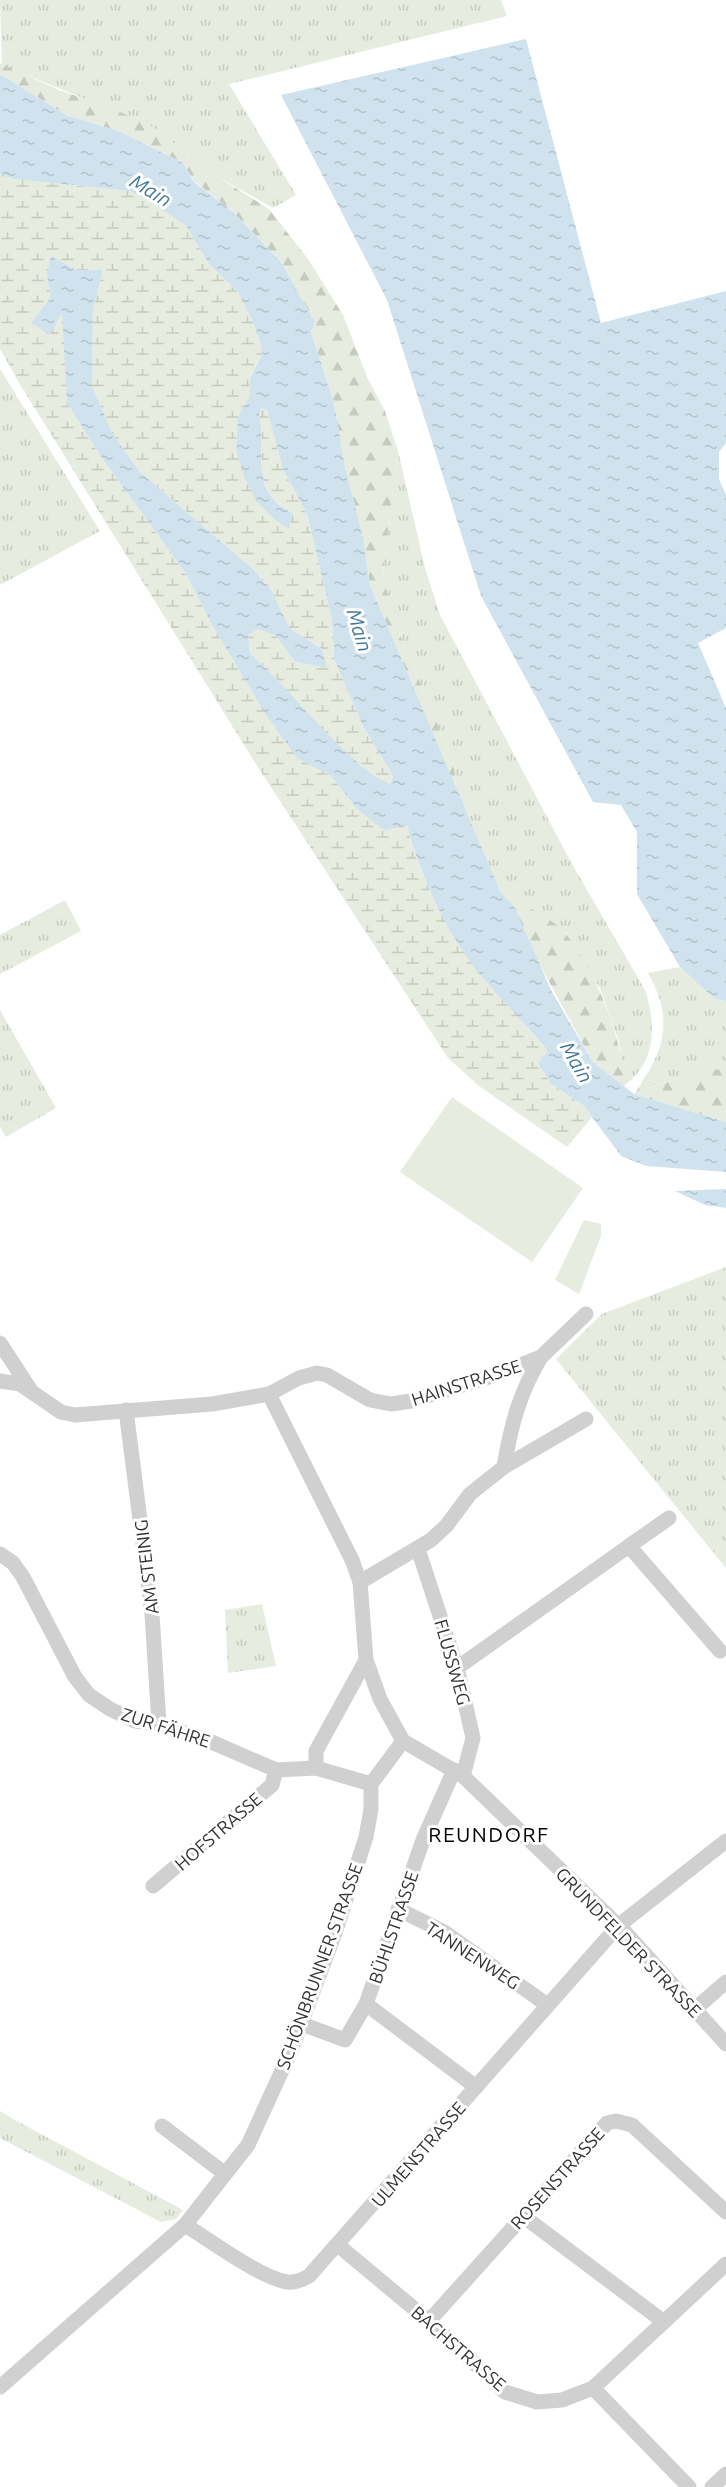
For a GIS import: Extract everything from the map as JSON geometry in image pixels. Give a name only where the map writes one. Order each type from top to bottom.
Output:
[{"type":"street","name":"HAINSTRASSE","points":[[30,1389],[67,1413],[126,1410],[212,1404],[269,1394],[298,1378],[317,1373],[327,1375],[370,1400],[391,1404],[411,1401],[495,1375],[541,1357],[586,1314]]},
{"type":"street","points":[[0,1343],[30,1389]]},
{"type":"street","points":[[504,1467],[511,1422],[526,1383],[541,1357]]},
{"type":"street","points":[[0,1381],[30,1389]]},
{"type":"street","points":[[269,1394],[352,1560],[360,1582],[366,1660],[380,1699],[403,1741],[372,1784]]},
{"type":"street","name":"AM STEINIG","points":[[126,1410],[152,1614],[159,1724]]},
{"type":"street","points":[[360,1582],[418,1549],[447,1525],[470,1494],[504,1467],[586,1419]]},
{"type":"street","points":[[457,1668],[669,1518]]},
{"type":"street","points":[[629,1546],[720,1651]]},
{"type":"street","name":"FLUSSWEG","points":[[418,1549],[457,1668],[473,1738],[458,1773]]},
{"type":"street","name":"ZUR FÄHRE","points":[[0,1554],[13,1563],[23,1577],[58,1647],[75,1677],[89,1695],[135,1721],[159,1724],[207,1740],[276,1770],[316,1768],[372,1784]]},
{"type":"street","points":[[316,1768],[316,1751],[366,1660]]},
{"type":"street","name":"GRUNDFELDER STRASSE","points":[[403,1741],[458,1773],[618,1926],[726,2044]]},
{"type":"street","name":"HOFSTRASSE","points":[[153,1886],[272,1785],[276,1770]]},
{"type":"street","name":"BÜHLSTRASSE","points":[[302,2024],[345,2040],[366,2004],[423,1840],[458,1773]]},
{"type":"street","name":"SCHÖNBRUNNER STRASSE","points":[[0,2386],[185,2225],[248,2145],[302,2024],[366,1837],[371,1809],[372,1784]]},
{"type":"street","name":"ULMENSTRASSE","points":[[185,2225],[253,2267],[286,2282],[298,2282],[309,2276],[339,2246],[546,2004],[618,1926],[726,1841]]},
{"type":"street","name":"TANNENWEG","points":[[398,1910],[444,1932],[546,2004]]},
{"type":"street","points":[[694,2009],[726,1982]]},
{"type":"street","points":[[366,2004],[476,2087]]},
{"type":"street","name":"ROSENSTRASSE","points":[[429,2321],[599,2128],[607,2123],[616,2121],[632,2125],[726,2212]]},
{"type":"street","points":[[162,2126],[224,2173]]},
{"type":"street","points":[[523,2216],[664,2322]]},
{"type":"street","name":"BACHSTRASSE","points":[[339,2246],[429,2321],[505,2392],[537,2402],[562,2400],[593,2388],[726,2264]]},
{"type":"street","points":[[593,2388],[689,2487]]},
{"type":"street","points":[[712,2487],[726,2474]]},
{"type":"green space","points":[[0,0],[501,0],[507,16],[229,84],[296,195],[273,208],[218,177],[151,126],[2,65]]},
{"type":"green space","points":[[0,63],[61,91],[107,106],[151,126],[218,177],[269,209],[308,259],[343,315],[367,377],[385,411],[398,451],[383,574],[393,618],[454,763],[456,788],[370,585],[363,537],[345,467],[334,403],[311,332],[315,322],[281,262],[233,212],[194,181],[183,163],[121,132],[66,115],[0,74]]},
{"type":"green space","points":[[0,174],[13,179],[130,191],[159,207],[186,226],[209,264],[238,292],[254,324],[263,352],[250,377],[249,397],[238,416],[236,448],[277,521],[289,528],[293,513],[278,504],[269,494],[264,482],[259,413],[262,408],[267,410],[283,469],[307,514],[332,620],[334,659],[363,726],[393,776],[389,785],[351,759],[316,724],[250,653],[248,635],[258,628],[275,635],[295,662],[326,668],[322,649],[289,628],[272,591],[254,570],[141,473],[111,432],[92,386],[93,309],[103,270],[47,274],[50,298],[31,323],[63,310],[67,403],[99,454],[186,574],[212,625],[266,715],[297,757],[331,776],[356,808],[407,825],[429,889],[462,947],[503,1000],[548,1051],[538,1063],[551,1084],[584,1106],[592,1117],[567,1147],[479,1086],[448,1058],[261,772],[21,386],[0,349]]},
{"type":"green space","points":[[0,369],[100,531],[0,585]]},
{"type":"green space","points":[[398,451],[425,568],[440,615],[572,864],[645,990],[651,1013],[652,1037],[646,1060],[632,1079],[622,1065],[619,1042],[600,988],[566,933],[530,908],[501,893],[456,788],[454,763],[393,618],[383,574]]},
{"type":"green space","points":[[501,893],[553,922],[566,934],[581,955],[603,1000],[622,1059],[632,1079],[624,1086],[592,1061]]},
{"type":"green space","points":[[65,900],[81,931],[0,974],[0,935]]},
{"type":"green space","points":[[680,967],[715,999],[726,1001],[726,1070],[711,1069],[646,1088],[641,1083],[657,1056],[663,1029],[660,1002],[648,973]]},
{"type":"green space","points":[[0,1010],[56,1108],[6,1137],[0,1127]]},
{"type":"green space","points":[[711,1069],[726,1070],[726,1122],[634,1094],[642,1083],[647,1088]]},
{"type":"green space","points":[[452,1097],[583,1188],[532,1262],[400,1172]]},
{"type":"green space","points":[[584,1220],[601,1224],[601,1236],[579,1294],[555,1280]]},
{"type":"green space","points":[[726,1267],[726,1568],[556,1359],[602,1314]]},
{"type":"green space","points":[[262,1604],[276,1666],[228,1673],[225,1610]]},
{"type":"green space","points":[[0,2111],[183,2210],[176,2219],[161,2222],[0,2138]]},
{"type":"water","points":[[526,39],[601,323],[726,291],[726,443],[719,452],[719,479],[726,495],[726,628],[698,643],[726,708],[726,1001],[715,999],[680,967],[637,894],[637,832],[621,805],[593,802],[481,596],[387,300],[281,95]]},
{"type":"water","name":"Main","points":[[0,74],[66,115],[121,132],[183,163],[194,182],[233,212],[281,262],[315,322],[311,332],[334,403],[345,467],[363,537],[370,585],[501,893],[515,908],[551,990],[592,1061],[634,1094],[726,1122],[726,1172],[646,1166],[621,1156],[584,1106],[551,1084],[538,1063],[548,1051],[483,978],[459,945],[437,906],[419,865],[407,825],[384,830],[356,808],[331,776],[297,758],[266,715],[212,625],[186,574],[99,454],[67,403],[62,312],[50,335],[31,323],[50,298],[47,274],[51,256],[76,270],[103,270],[93,309],[92,386],[112,433],[140,472],[254,570],[272,591],[289,628],[322,649],[327,668],[295,662],[275,635],[258,629],[248,635],[250,653],[345,751],[372,774],[390,784],[393,776],[363,726],[334,659],[332,620],[307,514],[283,469],[267,410],[262,408],[259,413],[264,482],[269,494],[278,504],[293,513],[289,529],[256,501],[244,476],[236,449],[238,416],[249,397],[250,378],[263,352],[254,324],[238,292],[209,264],[186,226],[159,207],[130,191],[13,179],[0,174]]},
{"type":"water","points":[[726,1189],[726,1208],[705,1205],[675,1191]]},
{"type":"district","name":"REUNDORF","points":[[489,1834]]}]
